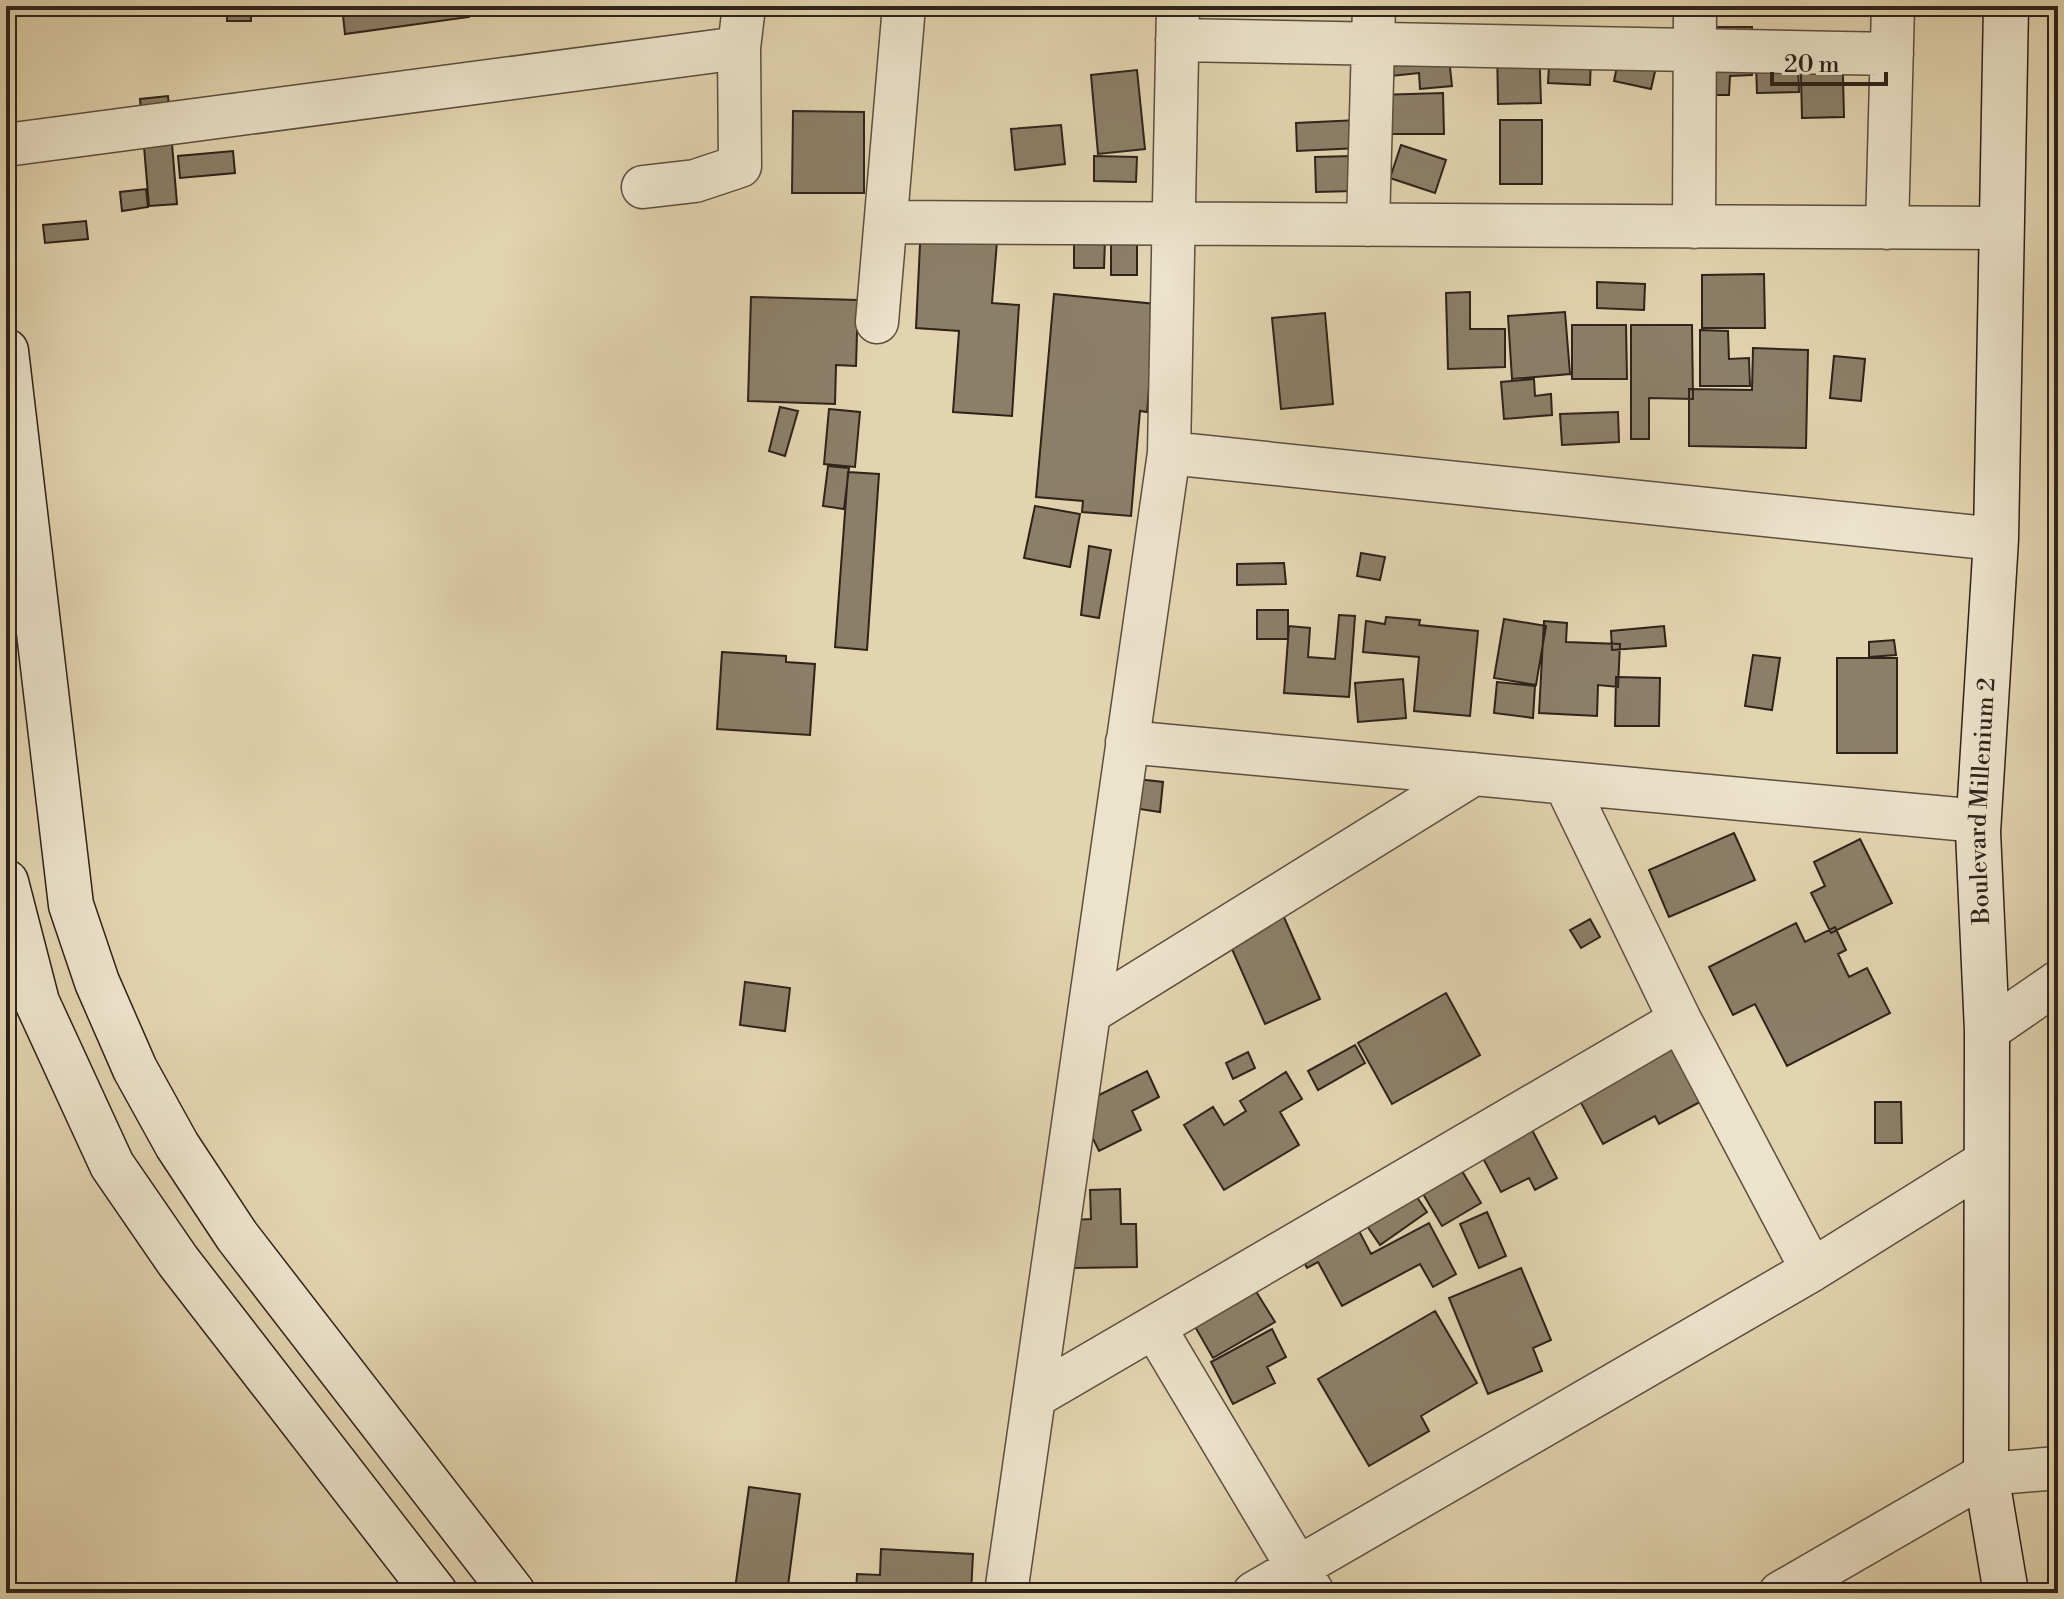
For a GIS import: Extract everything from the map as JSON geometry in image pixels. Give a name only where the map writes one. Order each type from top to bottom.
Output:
[{"type":"street","points":[[643,187],[695,181],[740,166],[739,48],[744,6]]},
{"type":"street","points":[[877,322],[904,6]]},
{"type":"street","points":[[1694,227],[1695,6]]},
{"type":"street","points":[[1887,228],[1893,6]]},
{"type":"street","name":"Boulevard Millenium 2","points":[[2006,6],[1996,539],[1979,821],[1987,1031],[1986,1474],[2006,1593]]},
{"type":"street","points":[[1006,1593],[1169,453],[1177,23],[1374,25],[1695,50],[1892,54]]},
{"type":"street","points":[[1368,225],[1374,25]]},
{"type":"street","points":[[6,145],[739,48]]},
{"type":"street","points":[[886,222],[2002,228]]},
{"type":"street","points":[[6,351],[71,905],[97,982],[135,1069],[177,1145],[237,1236],[513,1593]]},
{"type":"street","points":[[1169,453],[1996,539]]},
{"type":"street","points":[[1127,742],[1979,821]]},
{"type":"street","points":[[1089,1013],[1474,774]]},
{"type":"street","points":[[1565,783],[1680,1020],[1812,1270]]},
{"type":"street","points":[[6,882],[37,1002],[112,1165],[178,1261],[435,1593]]},
{"type":"street","points":[[1987,1031],[2058,982]]},
{"type":"street","points":[[1034,1397],[1680,1020]]},
{"type":"street","points":[[1254,1593],[1306,1580],[1985,1162]]},
{"type":"street","points":[[1154,1327],[1306,1580]]},
{"type":"street","points":[[1780,1593],[1986,1474],[2058,1468]]},
{"type":"building","points":[[227,6],[251,6],[251,21],[227,21]]},
{"type":"building","points":[[342,6],[468,6],[469,17],[345,34]]},
{"type":"building","points":[[1702,27],[1752,27],[1752,75],[1730,76],[1729,95],[1703,95]]},
{"type":"building","points":[[1446,30],[1452,86],[1420,89],[1419,73],[1382,77],[1378,40]]},
{"type":"building","points":[[1551,30],[1592,32],[1590,85],[1548,83]]},
{"type":"building","points":[[1797,34],[1799,92],[1757,93],[1755,35]]},
{"type":"building","points":[[1842,36],[1844,117],[1802,118],[1800,37]]},
{"type":"building","points":[[1623,37],[1661,45],[1651,89],[1614,81]]},
{"type":"building","points":[[1539,44],[1541,103],[1498,104],[1497,45]]},
{"type":"building","points":[[1137,70],[1145,149],[1098,154],[1091,75]]},
{"type":"building","points":[[1443,93],[1444,134],[1378,134],[1377,95]]},
{"type":"building","points":[[168,96],[177,204],[149,206],[140,99]]},
{"type":"building","points":[[793,111],[864,112],[864,193],[792,193]]},
{"type":"building","points":[[1358,120],[1359,148],[1297,151],[1296,123]]},
{"type":"building","points":[[1500,120],[1542,120],[1542,184],[1500,184]]},
{"type":"building","points":[[1061,125],[1065,164],[1015,170],[1011,129]]},
{"type":"building","points":[[1401,145],[1446,160],[1435,193],[1390,178]]},
{"type":"building","points":[[233,151],[235,173],[180,178],[178,156]]},
{"type":"building","points":[[1094,156],[1137,157],[1136,182],[1094,181]]},
{"type":"building","points":[[1353,156],[1354,191],[1316,192],[1315,157]]},
{"type":"building","points":[[146,189],[148,207],[122,211],[120,192]]},
{"type":"building","points":[[86,221],[88,239],[45,243],[43,225]]},
{"type":"building","points":[[921,224],[998,229],[992,303],[1019,305],[1012,416],[953,412],[959,331],[916,328]]},
{"type":"building","points":[[1111,234],[1137,235],[1137,275],[1111,275]]},
{"type":"building","points":[[1074,238],[1105,239],[1104,268],[1074,268]]},
{"type":"building","points":[[1764,274],[1765,328],[1702,328],[1702,275]]},
{"type":"building","points":[[1597,282],[1645,284],[1644,310],[1597,308]]},
{"type":"building","points":[[1470,292],[1470,329],[1505,329],[1505,367],[1448,369],[1446,293]]},
{"type":"building","points":[[1054,294],[1156,304],[1147,412],[1140,411],[1131,516],[1082,512],[1083,501],[1036,497]]},
{"type":"building","points":[[751,297],[858,300],[856,366],[836,365],[835,404],[748,401]]},
{"type":"building","points":[[1565,312],[1570,374],[1512,379],[1508,316]]},
{"type":"building","points":[[1325,313],[1333,404],[1281,409],[1272,318]]},
{"type":"building","points":[[1572,325],[1626,325],[1627,379],[1572,379]]},
{"type":"building","points":[[1631,325],[1692,325],[1693,399],[1649,398],[1649,439],[1631,439]]},
{"type":"building","points":[[1700,330],[1728,331],[1729,359],[1749,358],[1750,386],[1700,386]]},
{"type":"building","points":[[1753,348],[1808,350],[1806,448],[1689,446],[1689,389],[1752,390]]},
{"type":"building","points":[[1834,356],[1865,359],[1861,401],[1830,398]]},
{"type":"building","points":[[1534,379],[1535,396],[1551,394],[1552,415],[1504,419],[1501,382]]},
{"type":"building","points":[[780,407],[798,411],[785,456],[769,451]]},
{"type":"building","points":[[829,409],[860,412],[855,467],[824,464]]},
{"type":"building","points":[[1618,412],[1619,442],[1562,445],[1560,414]]},
{"type":"building","points":[[828,466],[849,468],[844,509],[823,506]]},
{"type":"building","points":[[848,472],[879,474],[867,650],[835,647]]},
{"type":"building","points":[[1035,506],[1080,514],[1070,567],[1024,558]]},
{"type":"building","points":[[1089,546],[1111,550],[1099,618],[1081,615]]},
{"type":"building","points":[[1361,553],[1385,557],[1380,580],[1357,576]]},
{"type":"building","points":[[1284,563],[1286,584],[1237,585],[1237,564]]},
{"type":"building","points":[[1257,610],[1288,610],[1288,639],[1257,639]]},
{"type":"building","points":[[1339,615],[1355,616],[1349,697],[1284,693],[1289,626],[1310,628],[1308,657],[1335,659]]},
{"type":"building","points":[[1386,617],[1420,620],[1419,625],[1478,631],[1470,716],[1414,711],[1419,657],[1363,652],[1366,621],[1385,624]]},
{"type":"building","points":[[1504,619],[1546,626],[1536,685],[1494,678]]},
{"type":"building","points":[[1544,621],[1567,623],[1566,642],[1620,644],[1618,687],[1598,685],[1597,716],[1539,713]]},
{"type":"building","points":[[1664,626],[1666,646],[1612,650],[1611,631]]},
{"type":"building","points":[[1894,640],[1896,655],[1869,657],[1869,642]]},
{"type":"building","points":[[722,652],[786,656],[786,662],[815,664],[810,735],[717,729]]},
{"type":"building","points":[[1753,655],[1780,658],[1772,710],[1745,706]]},
{"type":"building","points":[[1837,658],[1897,658],[1897,753],[1837,753]]},
{"type":"building","points":[[1616,677],[1660,678],[1659,726],[1615,726]]},
{"type":"building","points":[[1403,679],[1406,718],[1358,722],[1355,683]]},
{"type":"building","points":[[1497,682],[1535,686],[1533,718],[1494,713]]},
{"type":"building","points":[[1137,779],[1163,782],[1160,812],[1133,808]]},
{"type":"building","points":[[1734,833],[1755,880],[1669,917],[1649,870]]},
{"type":"building","points":[[1860,839],[1892,903],[1831,933],[1811,893],[1825,886],[1814,862]]},
{"type":"building","points":[[1283,915],[1320,999],[1265,1024],[1228,940]]},
{"type":"building","points":[[1590,919],[1600,937],[1581,948],[1570,930]]},
{"type":"building","points":[[1796,923],[1805,942],[1835,927],[1846,950],[1838,954],[1849,977],[1867,968],[1890,1013],[1787,1066],[1755,1004],[1733,1015],[1709,967]]},
{"type":"building","points":[[745,982],[790,988],[785,1031],[740,1025]]},
{"type":"building","points":[[1446,993],[1480,1055],[1392,1104],[1358,1043]]},
{"type":"building","points":[[1668,1012],[1713,1095],[1659,1124],[1655,1116],[1603,1144],[1563,1069]]},
{"type":"building","points":[[1355,1045],[1365,1063],[1318,1090],[1308,1071]]},
{"type":"building","points":[[1248,1052],[1255,1068],[1233,1079],[1226,1063]]},
{"type":"building","points":[[1147,1071],[1159,1097],[1132,1111],[1141,1130],[1099,1151],[1077,1106]]},
{"type":"building","points":[[1286,1072],[1302,1099],[1280,1112],[1299,1145],[1224,1190],[1184,1125],[1213,1107],[1224,1125],[1246,1111],[1240,1101]]},
{"type":"building","points":[[1875,1102],[1901,1102],[1902,1143],[1875,1143]]},
{"type":"building","points":[[1518,1103],[1557,1178],[1535,1190],[1529,1178],[1501,1192],[1468,1130]]},
{"type":"building","points":[[1443,1139],[1481,1203],[1442,1226],[1404,1162]]},
{"type":"building","points":[[1397,1168],[1427,1212],[1380,1245],[1350,1201]]},
{"type":"building","points":[[1120,1189],[1121,1224],[1136,1224],[1137,1267],[1074,1268],[1073,1220],[1091,1219],[1090,1190]]},
{"type":"building","points":[[1347,1208],[1371,1254],[1429,1223],[1456,1274],[1433,1287],[1420,1264],[1342,1306],[1318,1262],[1307,1268],[1291,1238]]},
{"type":"building","points":[[1487,1212],[1506,1256],[1479,1268],[1460,1224]]},
{"type":"building","points":[[1521,1268],[1551,1340],[1533,1348],[1542,1371],[1488,1394],[1449,1298]]},
{"type":"building","points":[[1252,1285],[1275,1322],[1213,1358],[1182,1304]]},
{"type":"building","points":[[1435,1311],[1477,1383],[1421,1416],[1429,1431],[1369,1466],[1318,1379]]},
{"type":"building","points":[[1272,1329],[1286,1357],[1267,1367],[1275,1383],[1233,1404],[1211,1362]]},
{"type":"building","points":[[749,1487],[800,1494],[787,1593],[735,1589]]},
{"type":"building","points":[[881,1549],[973,1554],[971,1593],[856,1593],[857,1574],[880,1575]]}]
